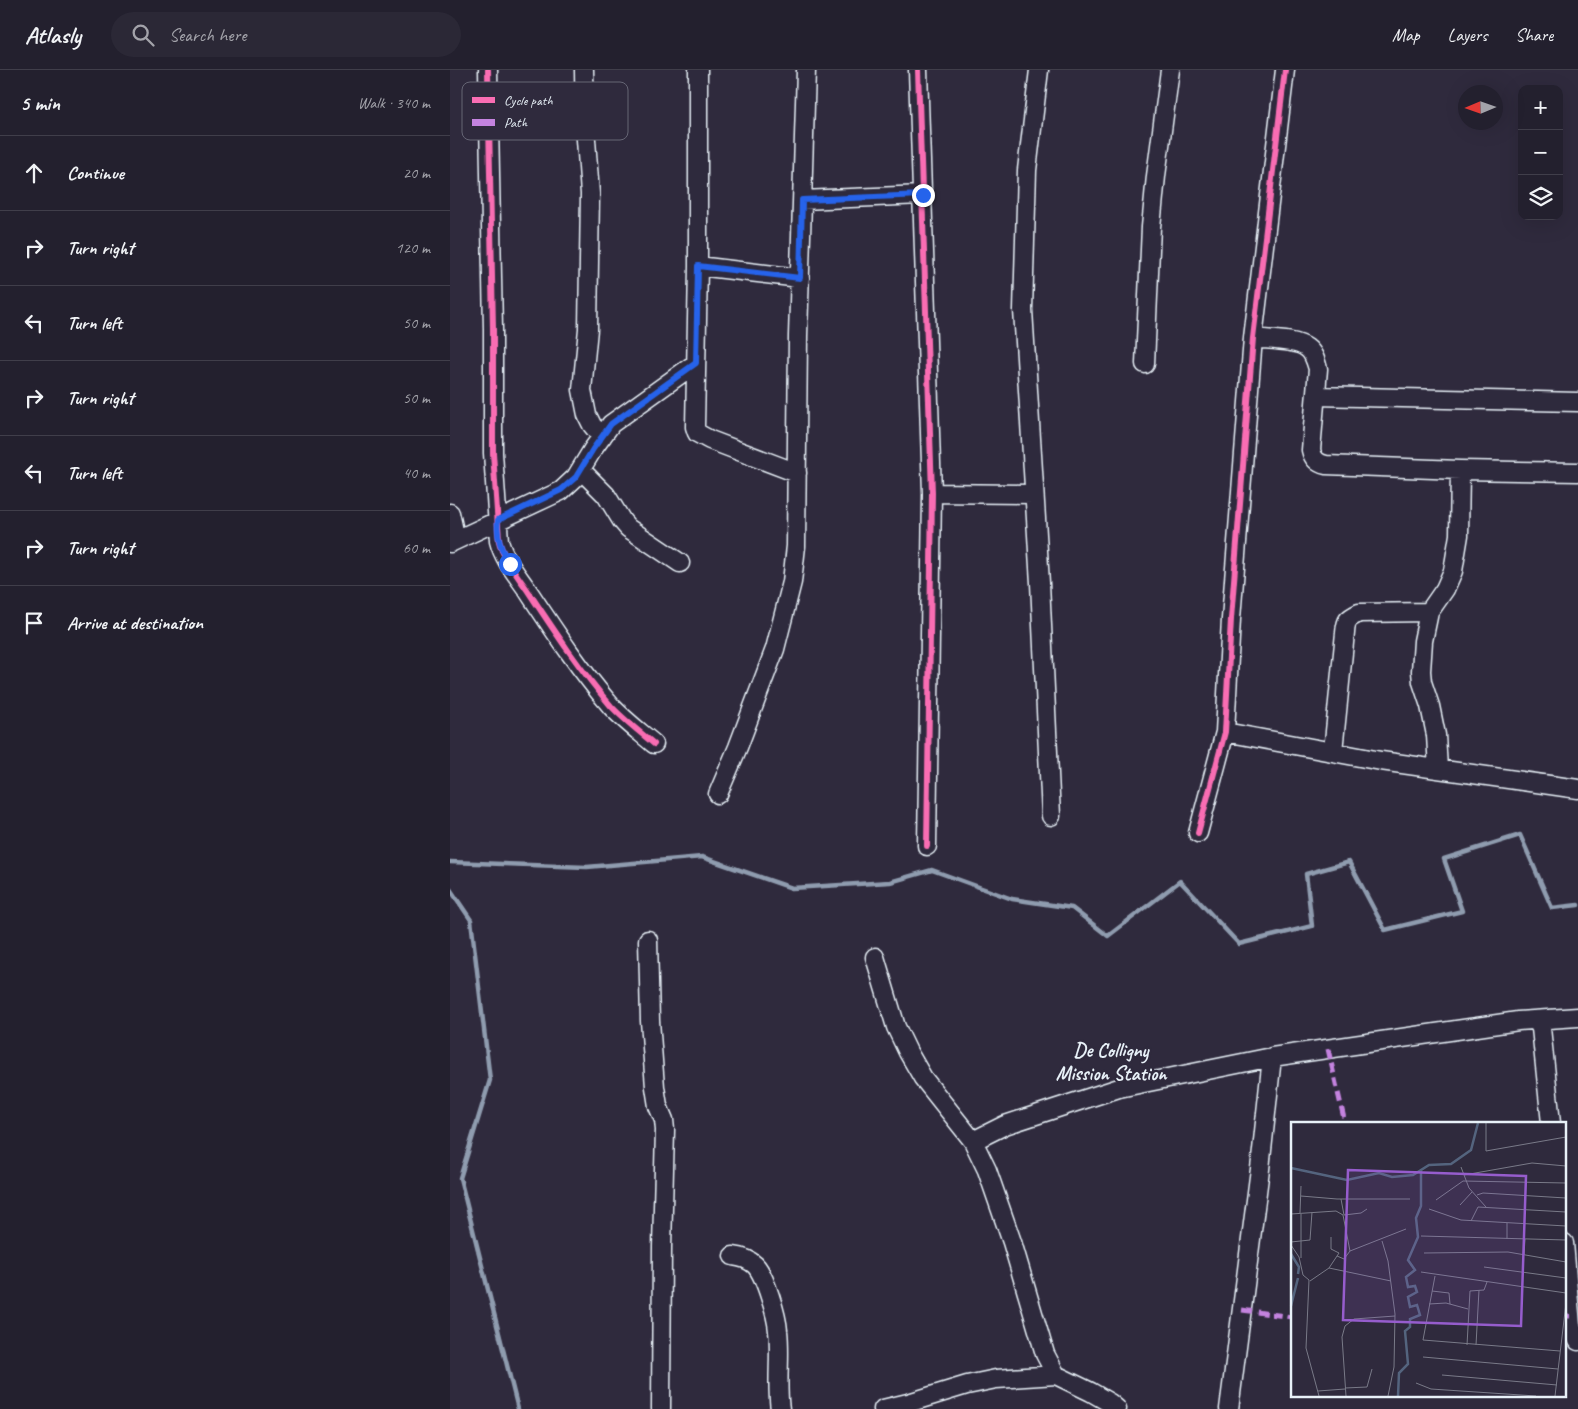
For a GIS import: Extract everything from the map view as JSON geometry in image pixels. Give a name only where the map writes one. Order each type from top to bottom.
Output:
[{"type":"street","points":[[698,70],[698,266],[694,418],[697,433],[710,440],[797,473]]},
{"type":"street","points":[[718,794],[772,657],[792,582],[796,546],[800,278],[806,70]]},
{"type":"street","points":[[918,70],[932,493],[927,846]]},
{"type":"street","points":[[1039,70],[1027,170],[1023,310],[1040,583],[1051,816]]},
{"type":"street","points":[[1145,364],[1151,228],[1170,70]]},
{"type":"street","points":[[1198,834],[1225,732],[1230,619],[1253,338],[1285,70]]},
{"type":"street","points":[[489,140],[494,453],[497,528],[501,550],[562,644],[612,706],[654,744]]},
{"type":"street","points":[[586,140],[590,194],[588,329],[582,390],[587,415],[592,425],[602,437]]},
{"type":"street","points":[[802,200],[923,195]]},
{"type":"street","points":[[698,266],[800,278]]},
{"type":"street","points":[[1253,338],[1297,343],[1308,348],[1314,357],[1318,369],[1311,450],[1315,460],[1319,463],[1326,465],[1460,470],[1578,472]]},
{"type":"street","points":[[450,513],[453,542],[519,509],[555,494],[576,477],[611,424],[696,363]]},
{"type":"street","points":[[1316,396],[1578,402]]},
{"type":"street","points":[[581,470],[606,495],[628,528],[680,564]]},
{"type":"street","points":[[1438,769],[1436,735],[1430,706],[1423,688],[1421,670],[1423,641],[1429,612],[1445,590],[1453,571],[1459,535],[1460,470]]},
{"type":"street","points":[[932,493],[1033,494]]},
{"type":"street","points":[[1333,751],[1346,624],[1349,618],[1359,614],[1429,612]]},
{"type":"street","points":[[1225,732],[1381,761],[1578,789]]},
{"type":"street","points":[[648,940],[650,1021],[658,1106],[664,1120],[665,1130],[661,1409]]},
{"type":"street","points":[[875,957],[896,1027],[908,1052],[923,1078],[973,1141],[988,1170],[1012,1242],[1045,1354],[1056,1374]]},
{"type":"street","points":[[973,1141],[1004,1125],[1119,1088],[1272,1057],[1518,1021],[1578,1017]]},
{"type":"street","points":[[1536,1020],[1541,1028],[1551,1122]]},
{"type":"street","points":[[1229,1409],[1260,1169],[1272,1057]]},
{"type":"street","points":[[734,1256],[743,1258],[755,1265],[766,1286],[771,1302],[778,1329],[778,1396],[780,1409]]},
{"type":"street","points":[[1566,1267],[1571,1326],[1578,1341]]},
{"type":"street","points":[[884,1409],[967,1385],[996,1379],[1056,1374],[1110,1403],[1116,1409]]},
{"type":"waterway","points":[[450,862],[587,867],[702,857],[792,888],[890,882],[932,870],[1012,899],[1072,908],[1108,936],[1180,881],[1239,944],[1312,926],[1306,874],[1349,862],[1385,930],[1462,911],[1444,859],[1520,835],[1552,908],[1578,905]]},
{"type":"waterway","points":[[450,889],[471,920],[490,1080],[460,1178],[518,1409]]},
{"type":"marked path","points":[[1328,1049],[1345,1122]]},
{"type":"marked path","points":[[1242,1310],[1291,1317]]},
{"type":"cycle path","points":[[488,70],[488,82]]},
{"type":"cycle path","points":[[918,70],[932,493],[927,846]]},
{"type":"cycle path","points":[[1198,833],[1225,732],[1231,619],[1253,338],[1285,70]]},
{"type":"cycle path","points":[[489,140],[493,453],[499,541],[512,569],[589,679],[611,706],[654,744]]},
{"type":"district","name":"De Colligny Mission Station","points":[[1111,1062]]},
{"type":"route","points":[[510,564],[501,550],[497,528],[498,520],[519,509],[548,498],[561,490],[576,477],[611,424],[696,363],[698,266],[800,278],[802,200],[923,195]]}]
